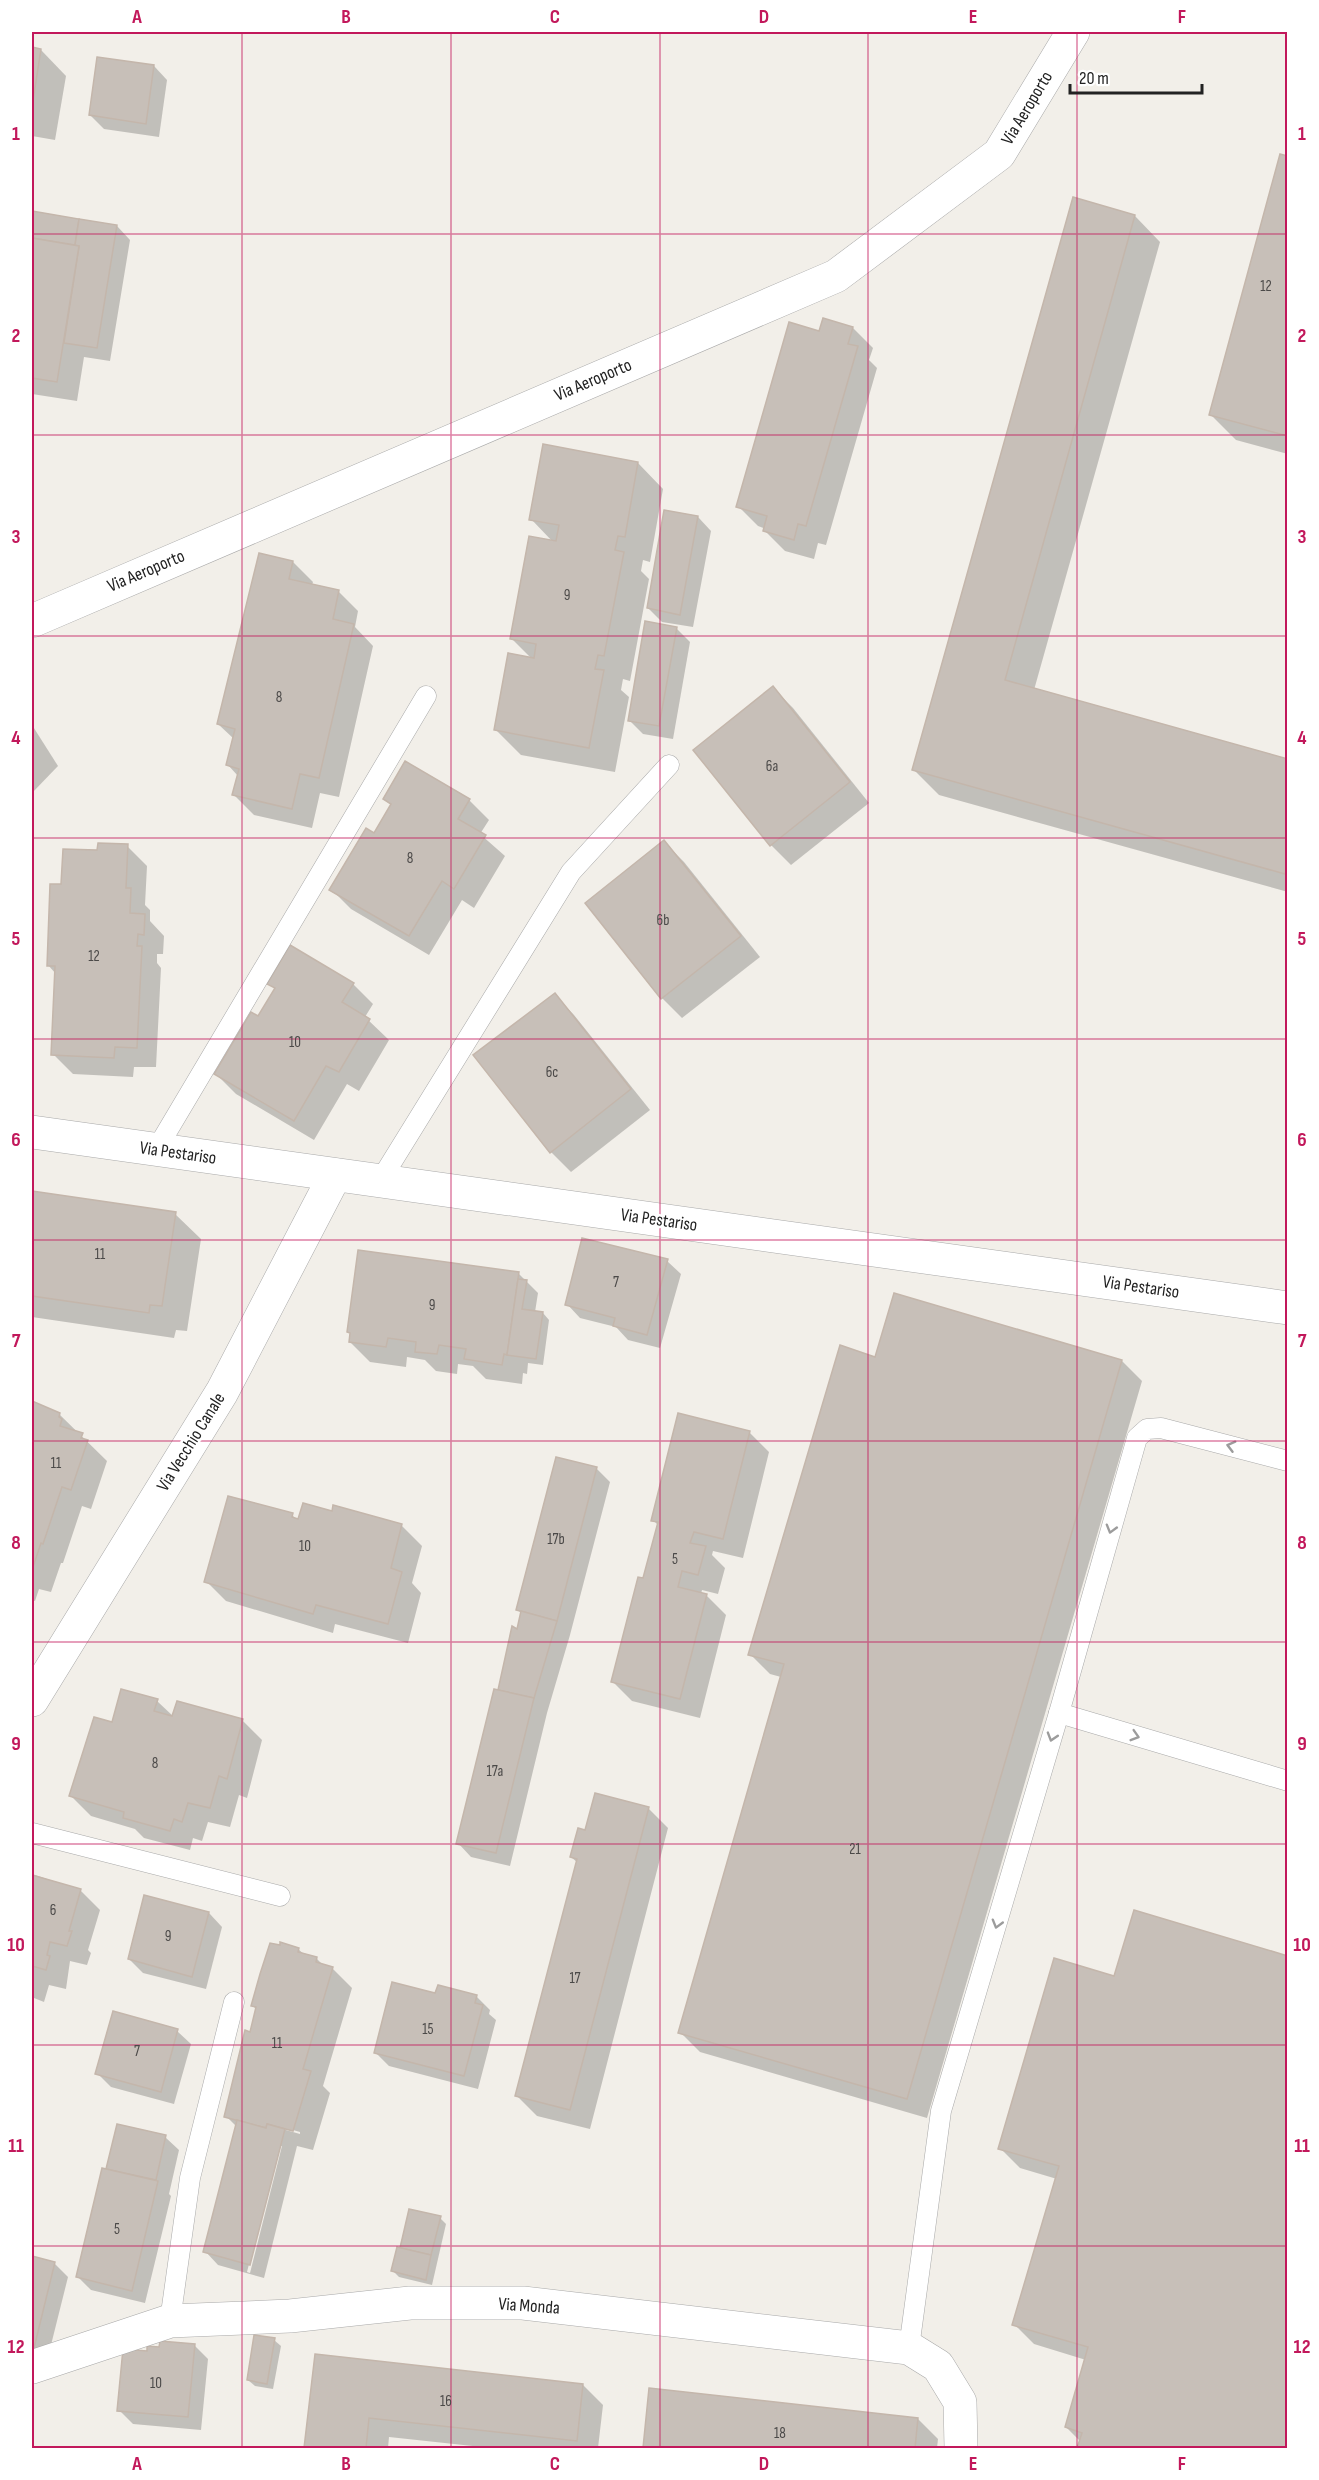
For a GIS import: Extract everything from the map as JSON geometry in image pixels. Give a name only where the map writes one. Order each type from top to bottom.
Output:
[{"type":"street","name":"Via Aeroporto","points":[[32,621],[836,276],[999,154],[1073,32]]},
{"type":"street","name":"Via Pestariso","points":[[32,1132],[1287,1308]]},
{"type":"street","name":"Via Vecchio Canale","points":[[32,1700],[222,1392],[335,1175]]},
{"type":"street","name":"Via Monda","points":[[32,2367],[170,2321],[290,2316],[410,2303],[523,2303],[909,2348],[938,2366],[960,2402],[961,2448]]},
{"type":"lane","points":[[156,1150],[426,696]]},
{"type":"lane","points":[[380,1181],[571,872],[669,765]]},
{"type":"lane","points":[[909,2348],[941,2111],[1059,1713],[1134,1445],[1141,1433],[1147,1429],[1161,1428],[1287,1461]]},
{"type":"lane","points":[[1059,1713],[1287,1781]]},
{"type":"lane","points":[[32,1833],[280,1896]]},
{"type":"lane","points":[[170,2321],[190,2178],[234,2002]]},
{"type":"building","points":[[32,47],[41,49],[32,107]]},
{"type":"building","points":[[97,57],[154,65],[146,124],[89,115]]},
{"type":"building","points":[[1280,154],[1288,156],[1288,436],[1209,415]]},
{"type":"building","points":[[1073,197],[1135,215],[1005,680],[1288,759],[1288,863],[1285,874],[912,770]]},
{"type":"building","points":[[32,211],[79,219],[75,245],[32,238]]},
{"type":"building","points":[[79,219],[117,225],[97,348],[64,343],[79,246],[75,245]]},
{"type":"building","points":[[32,238],[79,246],[57,382],[32,378]]},
{"type":"building","points":[[823,318],[853,327],[848,344],[858,346],[806,526],[798,524],[794,540],[763,531],[767,516],[736,507],[789,322],[819,331]]},
{"type":"building","points":[[543,444],[638,462],[625,537],[618,536],[615,550],[624,552],[604,656],[598,655],[595,669],[604,670],[589,748],[494,730],[508,653],[534,658],[536,644],[510,639],[529,536],[556,541],[559,525],[529,520]]},
{"type":"building","points":[[664,510],[698,516],[680,615],[647,608]]},
{"type":"building","points":[[259,553],[293,561],[289,579],[339,590],[333,619],[354,624],[319,778],[300,774],[292,809],[232,795],[239,769],[226,765],[235,729],[217,724]]},
{"type":"building","points":[[645,621],[677,627],[659,726],[628,721]]},
{"type":"building","points":[[773,686],[850,782],[770,846],[693,750]]},
{"type":"building","points":[[405,761],[470,799],[458,819],[486,835],[454,889],[442,881],[409,936],[329,890],[366,828],[374,833],[391,804],[383,799]]},
{"type":"building","points":[[664,840],[741,936],[661,999],[585,903]]},
{"type":"building","points":[[98,843],[128,844],[126,888],[131,888],[130,913],[145,914],[144,935],[138,934],[137,946],[142,946],[137,1048],[115,1047],[114,1058],[51,1055],[55,966],[47,966],[50,884],[61,884],[63,849],[97,850]]},
{"type":"building","points":[[290,945],[354,983],[342,1002],[370,1019],[339,1072],[326,1066],[294,1121],[214,1074],[251,1012],[258,1016],[275,988],[267,984]]},
{"type":"building","points":[[555,993],[631,1089],[550,1153],[473,1055]]},
{"type":"building","points":[[32,1191],[176,1212],[162,1306],[150,1305],[149,1313],[32,1296]]},
{"type":"building","points":[[582,1238],[668,1259],[647,1335],[613,1326],[615,1318],[565,1305]]},
{"type":"building","points":[[358,1250],[519,1272],[507,1355],[504,1354],[502,1365],[464,1359],[466,1349],[439,1345],[437,1354],[415,1352],[416,1342],[388,1338],[386,1347],[349,1342],[350,1333],[347,1332]]},
{"type":"building","points":[[518,1279],[527,1280],[522,1309],[543,1312],[536,1359],[507,1355]]},
{"type":"building","points":[[894,1293],[1122,1360],[907,2099],[678,2033],[784,1664],[748,1655],[840,1345],[875,1357]]},
{"type":"building","points":[[32,1401],[60,1413],[59,1417],[62,1419],[60,1426],[83,1433],[81,1438],[88,1440],[71,1490],[62,1487],[32,1570]]},
{"type":"building","points":[[678,1413],[750,1431],[723,1539],[694,1532],[690,1543],[706,1546],[698,1575],[682,1571],[678,1587],[707,1594],[680,1699],[611,1682],[638,1577],[643,1578],[658,1522],[651,1521]]},
{"type":"building","points":[[556,1457],[597,1467],[557,1621],[516,1610]]},
{"type":"building","points":[[228,1496],[293,1513],[292,1517],[298,1519],[303,1503],[332,1511],[333,1505],[402,1524],[391,1568],[402,1572],[388,1624],[316,1605],[313,1614],[204,1582]]},
{"type":"building","points":[[521,1611],[557,1621],[534,1698],[498,1690],[512,1626],[517,1629]]},
{"type":"building","points":[[121,1689],[158,1699],[154,1711],[172,1716],[177,1701],[243,1719],[227,1779],[219,1776],[210,1808],[188,1803],[182,1822],[174,1819],[170,1831],[123,1818],[124,1812],[69,1796],[94,1717],[112,1722]]},
{"type":"building","points":[[494,1689],[534,1698],[496,1853],[456,1844]]},
{"type":"building","points":[[595,1793],[649,1807],[570,2110],[515,2096],[577,1859],[570,1857],[578,1828],[585,1830]]},
{"type":"building","points":[[32,1875],[81,1889],[67,1946],[50,1942],[47,1955],[50,1956],[46,1970],[32,1966]]},
{"type":"building","points":[[144,1895],[209,1912],[192,1977],[128,1959]]},
{"type":"building","points":[[1134,1910],[1288,1956],[1288,2448],[1077,2448],[1082,2433],[1065,2427],[1088,2347],[1012,2325],[1059,2166],[998,2149],[1054,1958],[1114,1976]]},
{"type":"building","points":[[280,1942],[299,1948],[298,1952],[317,1957],[316,1962],[333,1967],[303,2069],[311,2071],[293,2131],[267,2124],[266,2128],[224,2117],[245,2030],[250,2032],[256,2007],[251,2006],[260,1974],[270,1943],[280,1945]]},
{"type":"building","points":[[392,1982],[435,1993],[438,1985],[477,1995],[475,2003],[483,2005],[464,2076],[374,2053]]},
{"type":"building","points":[[113,2011],[178,2029],[161,2092],[95,2074]]},
{"type":"building","points":[[237,2120],[266,2128],[267,2124],[285,2129],[250,2265],[203,2252]]},
{"type":"building","points":[[117,2124],[166,2135],[156,2180],[106,2169]]},
{"type":"building","points":[[102,2168],[158,2181],[132,2291],[76,2277]]},
{"type":"building","points":[[409,2209],[441,2216],[431,2255],[400,2248]]},
{"type":"building","points":[[397,2247],[431,2255],[426,2280],[391,2271]]},
{"type":"building","points":[[32,2256],[55,2262],[34,2348],[32,2348]]},
{"type":"building","points":[[254,2335],[275,2338],[267,2384],[247,2380]]},
{"type":"building","points":[[160,2341],[195,2344],[188,2417],[117,2411],[123,2349],[147,2351],[147,2346],[159,2347]]},
{"type":"building","points":[[315,2354],[583,2384],[577,2441],[369,2418],[366,2448],[304,2448]]},
{"type":"building","points":[[649,2388],[918,2418],[915,2448],[643,2448]]}]
